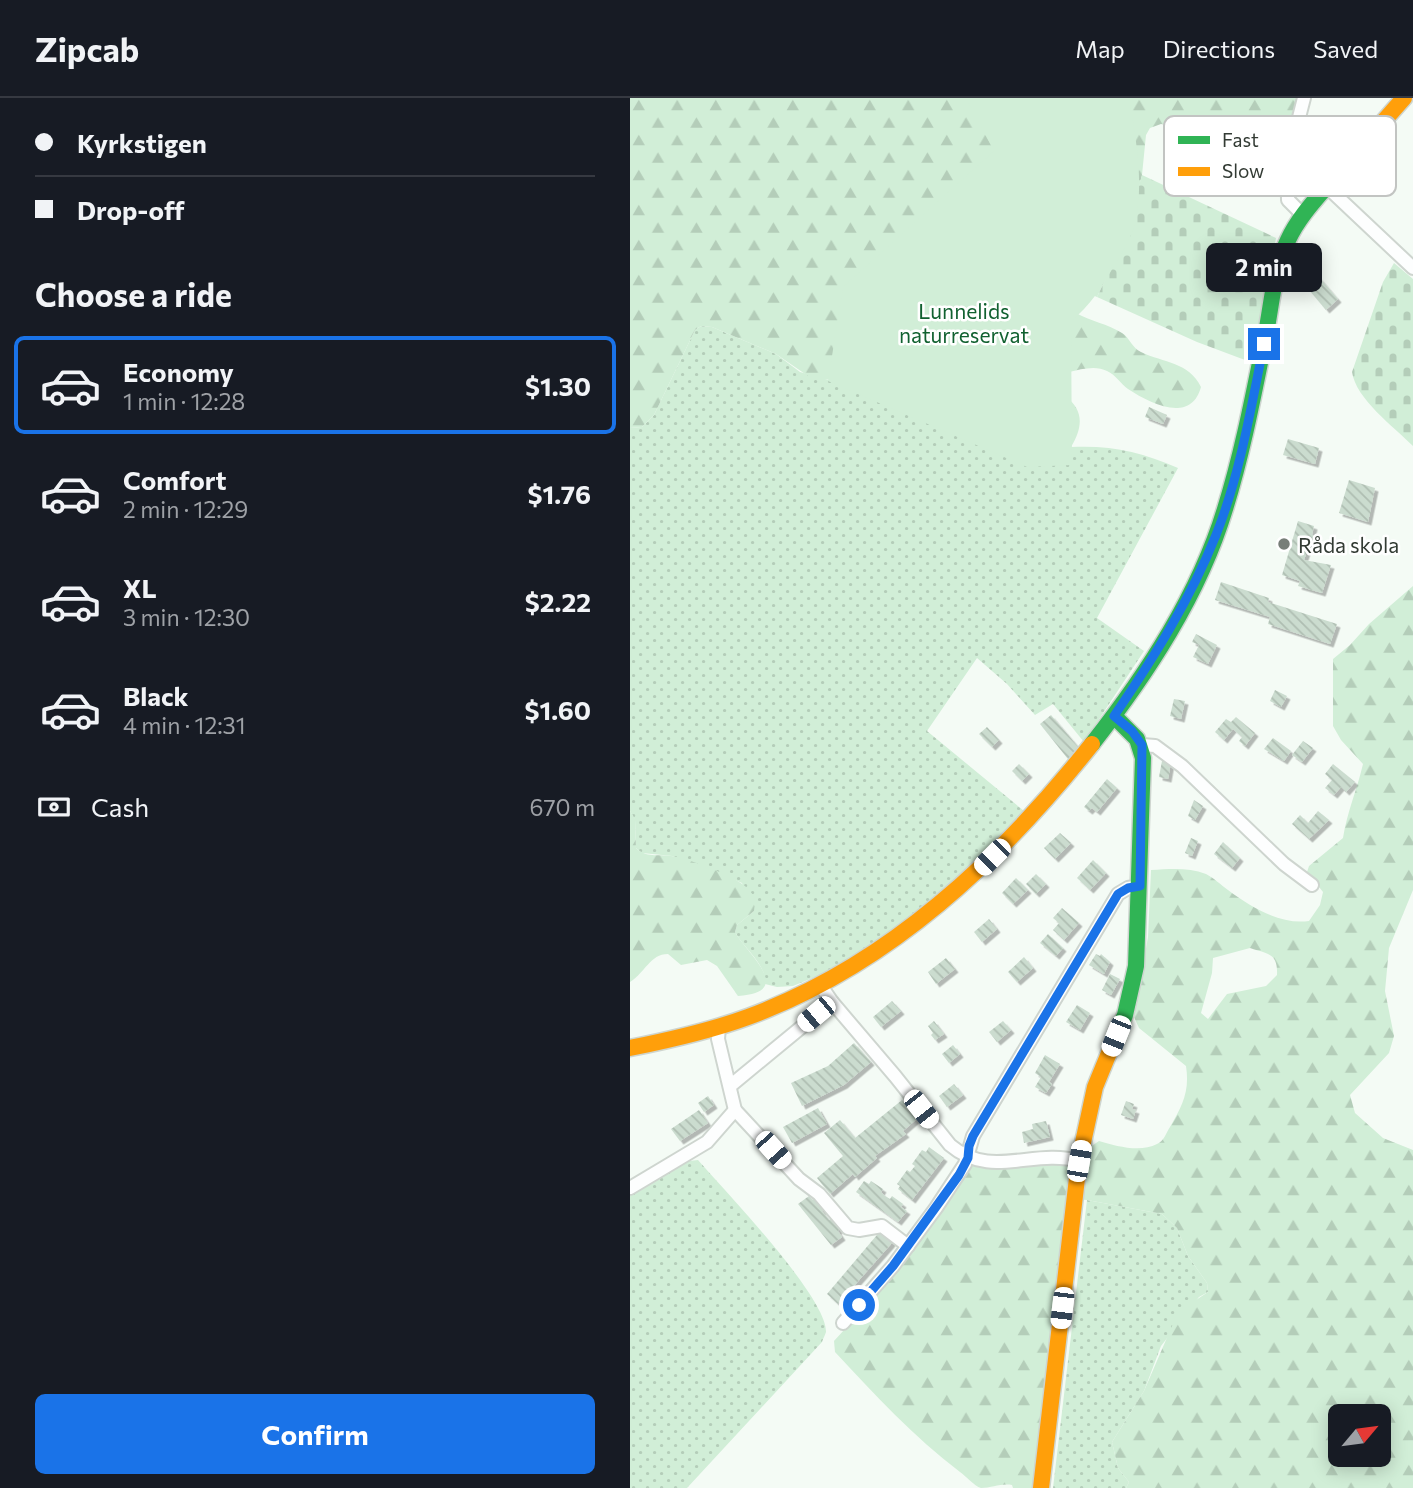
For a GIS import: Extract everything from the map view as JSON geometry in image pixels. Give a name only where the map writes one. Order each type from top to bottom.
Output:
[{"type":"street","points":[[1299,116],[1304,98]]},
{"type":"street","points":[[1388,116],[1404,98]]},
{"type":"street","points":[[1288,196],[1288,200],[1301,214]]},
{"type":"street","points":[[630,1048],[719,1027],[821,986],[886,947],[957,891],[1033,814],[1068,774],[1114,716],[1170,628],[1217,533],[1245,431],[1278,270],[1288,239],[1301,214],[1318,196]]},
{"type":"street","points":[[1337,196],[1413,268]]},
{"type":"street","points":[[1041,1488],[1079,1161],[1095,1087],[1125,1014],[1136,966],[1142,745],[1132,731],[1114,716]]},
{"type":"street","points":[[1142,745],[1155,746],[1182,766],[1284,864],[1312,885]]},
{"type":"street","points":[[843,1323],[908,1246],[959,1175],[968,1158],[973,1136],[1118,894],[1128,888],[1140,886]]},
{"type":"street","points":[[821,986],[950,1145],[968,1158],[1001,1163],[1059,1156],[1079,1161]]},
{"type":"street","points":[[730,1086],[832,1002]]},
{"type":"street","points":[[719,1027],[718,1039],[735,1110],[799,1179],[819,1194],[848,1228],[859,1230],[887,1227],[908,1246]]},
{"type":"street","points":[[630,1188],[708,1142],[735,1110]]},
{"type":"green space","points":[[630,98],[1299,98],[1295,116],[1164,116],[1164,125],[1150,128],[1146,135],[1142,175],[1122,245],[1097,297],[1083,291],[1076,313],[1122,333],[1141,352],[1183,368],[1201,387],[1189,405],[1169,407],[1137,395],[1103,369],[1088,368],[1069,372],[1066,397],[1076,408],[1080,420],[1078,434],[1071,447],[835,380],[811,378],[776,354],[712,327],[701,326],[695,330],[654,415],[642,427],[630,428]]},
{"type":"green space","name":"Lunnelids naturreservat","points":[[966,98],[1129,98],[1138,163],[1137,212],[1130,237],[1100,289],[1071,321],[1072,465],[1027,467],[828,381],[843,287],[994,151]]},
{"type":"green space","points":[[1142,175],[1164,185],[1164,196],[1187,196],[1276,238],[1255,360],[1245,360],[1197,342],[1097,297],[1122,245]]},
{"type":"green space","points":[[1394,263],[1413,279],[1413,446],[1368,402],[1360,392],[1352,372],[1383,282]]},
{"type":"green space","points":[[701,326],[712,327],[776,354],[800,372],[1071,447],[1100,447],[1126,451],[1178,468],[1097,618],[1144,651],[1084,742],[1053,704],[1035,715],[1007,684],[977,658],[927,731],[1024,811],[995,845],[906,923],[820,975],[793,986],[777,987],[765,984],[765,977],[758,963],[735,932],[737,925],[754,911],[742,883],[672,856],[642,853],[636,848],[635,820],[630,811],[630,428],[642,427],[654,415],[695,330]]},
{"type":"green space","points":[[1413,586],[1413,890],[1389,948],[1385,991],[1394,1036],[1389,1053],[1350,1095],[1355,1113],[1383,1138],[1413,1150],[1413,1488],[1126,1488],[1129,1482],[1118,1468],[1112,1442],[1144,1391],[1178,1312],[1208,1292],[1207,1283],[1188,1256],[1177,1228],[1162,1214],[1071,1199],[1036,1488],[1013,1488],[1012,1485],[978,1487],[911,1430],[880,1399],[835,1352],[834,1341],[925,1233],[971,1162],[1068,1162],[1099,1141],[1120,1147],[1143,1148],[1163,1139],[1184,1098],[1187,1075],[1186,1066],[1139,1028],[1134,1017],[1148,937],[1151,870],[1179,869],[1199,872],[1266,913],[1287,920],[1309,921],[1320,905],[1323,892],[1307,872],[1309,866],[1343,838],[1363,764],[1341,740],[1333,726],[1333,659],[1369,624]],"holes":[[[1250,948],[1267,953],[1276,962],[1277,975],[1266,986],[1227,994],[1208,1019],[1201,1013],[1212,973],[1213,958]]]},
{"type":"green space","points":[[630,811],[635,819],[636,848],[640,851],[701,865],[736,880],[750,891],[754,900],[754,911],[737,925],[735,932],[763,970],[766,980],[764,987],[755,993],[738,996],[717,966],[707,960],[681,965],[668,954],[652,960],[630,982]]},
{"type":"green space","points":[[698,1160],[793,1270],[822,1316],[826,1332],[822,1342],[687,1488],[630,1488],[630,1196],[689,1161]]},
{"type":"green space","points":[[1087,1200],[1162,1214],[1177,1228],[1188,1256],[1207,1283],[1208,1292],[1199,1297],[1161,1346],[1144,1391],[1112,1442],[1118,1468],[1129,1482],[1126,1488],[1053,1488]]},
{"type":"building","points":[[1311,268],[1338,299],[1326,310],[1299,278]]},
{"type":"building","points":[[1149,407],[1167,415],[1163,424],[1145,417]]},
{"type":"building","points":[[1288,439],[1319,448],[1315,464],[1283,455]]},
{"type":"building","points":[[1349,480],[1375,488],[1368,522],[1339,513]]},
{"type":"building","points":[[1298,521],[1314,526],[1312,535],[1318,537],[1315,547],[1309,545],[1304,560],[1331,565],[1322,593],[1298,586],[1300,581],[1282,575]]},
{"type":"building","points":[[1221,582],[1269,598],[1268,602],[1337,624],[1330,644],[1268,624],[1270,617],[1215,600]]},
{"type":"building","points":[[1196,634],[1217,645],[1208,664],[1193,657],[1199,645],[1192,642]]},
{"type":"building","points":[[1275,690],[1287,696],[1281,707],[1270,701]]},
{"type":"building","points":[[1174,699],[1185,701],[1181,719],[1170,716]]},
{"type":"building","points":[[1051,715],[1080,749],[1068,759],[1040,724]]},
{"type":"building","points":[[1236,717],[1255,733],[1245,746],[1239,741],[1242,737],[1233,729],[1224,740],[1215,732],[1226,719],[1231,722]]},
{"type":"building","points":[[987,727],[999,740],[992,747],[979,734]]},
{"type":"building","points":[[1273,738],[1291,751],[1284,761],[1264,749]]},
{"type":"building","points":[[1303,741],[1313,748],[1302,762],[1292,755]]},
{"type":"building","points":[[1162,761],[1171,762],[1168,779],[1159,777]]},
{"type":"building","points":[[1019,764],[1029,774],[1022,781],[1012,771]]},
{"type":"building","points":[[1333,764],[1355,782],[1346,792],[1341,787],[1334,795],[1325,788],[1332,780],[1325,774]]},
{"type":"building","points":[[1107,779],[1117,788],[1097,812],[1092,808],[1089,811],[1084,807]]},
{"type":"building","points":[[1194,800],[1203,806],[1195,820],[1188,816]]},
{"type":"building","points":[[1318,811],[1329,820],[1309,839],[1292,824],[1300,815],[1308,823]]},
{"type":"building","points":[[1060,833],[1071,843],[1055,859],[1044,848]]},
{"type":"building","points":[[1191,838],[1198,841],[1192,856],[1185,853]]},
{"type":"building","points":[[1223,842],[1240,858],[1232,868],[1214,854]]},
{"type":"building","points":[[1093,860],[1106,873],[1090,890],[1077,878]]},
{"type":"building","points":[[1036,874],[1046,884],[1036,894],[1026,884]]},
{"type":"building","points":[[1016,878],[1028,890],[1013,904],[1002,893]]},
{"type":"building","points":[[1062,908],[1079,923],[1064,940],[1053,930],[1059,923],[1053,918]]},
{"type":"building","points":[[989,919],[997,929],[982,942],[974,932]]},
{"type":"building","points":[[1048,934],[1063,948],[1056,956],[1040,943]]},
{"type":"building","points":[[1096,954],[1101,954],[1110,962],[1104,974],[1089,965]]},
{"type":"building","points":[[1024,957],[1033,968],[1017,982],[1008,972]]},
{"type":"building","points":[[946,958],[955,969],[936,984],[928,972]]},
{"type":"building","points":[[1110,974],[1120,979],[1111,995],[1102,990]]},
{"type":"building","points":[[892,1001],[901,1011],[881,1027],[873,1017]]},
{"type":"building","points":[[1077,1005],[1090,1013],[1080,1030],[1066,1022]]},
{"type":"building","points":[[934,1021],[944,1034],[935,1040],[928,1026]]},
{"type":"building","points":[[1003,1021],[1011,1030],[997,1042],[989,1032]]},
{"type":"building","points":[[854,1043],[871,1062],[844,1085],[802,1106],[791,1083],[828,1066]]},
{"type":"building","points":[[953,1045],[960,1054],[949,1063],[942,1054]]},
{"type":"building","points":[[1045,1055],[1060,1064],[1046,1093],[1035,1087],[1041,1077],[1035,1073]]},
{"type":"building","points":[[954,1084],[963,1095],[947,1107],[939,1096]]},
{"type":"building","points":[[708,1096],[714,1105],[704,1112],[698,1103]]},
{"type":"building","points":[[902,1100],[918,1118],[903,1131],[906,1134],[875,1156],[877,1158],[855,1177],[853,1174],[830,1194],[817,1178],[843,1156],[824,1133],[840,1120],[855,1138]]},
{"type":"building","points":[[1126,1101],[1134,1104],[1132,1109],[1136,1110],[1133,1119],[1121,1115]]},
{"type":"building","points":[[818,1108],[827,1124],[792,1143],[783,1127]]},
{"type":"building","points":[[699,1110],[708,1123],[680,1141],[671,1129]]},
{"type":"building","points":[[1046,1121],[1050,1137],[1024,1143],[1022,1132],[1033,1129],[1032,1124]]},
{"type":"building","points":[[929,1147],[944,1158],[912,1200],[898,1189],[900,1186],[897,1184],[907,1170],[910,1172],[915,1166],[912,1164],[922,1150],[926,1152]]},
{"type":"building","points":[[864,1181],[869,1184],[871,1181],[883,1189],[881,1192],[885,1196],[890,1199],[892,1196],[903,1204],[901,1207],[907,1211],[898,1222],[856,1192]]},
{"type":"building","points":[[809,1196],[813,1200],[816,1198],[825,1209],[822,1211],[829,1220],[832,1218],[841,1228],[838,1231],[842,1237],[831,1245],[798,1204]]},
{"type":"building","points":[[882,1229],[894,1239],[838,1304],[827,1294]]},
{"type":"traffic: fast","points":[[1092,744],[1151,662],[1186,603],[1214,541],[1248,421],[1276,274],[1288,240],[1318,196]]},
{"type":"traffic: fast","points":[[1114,716],[1137,739],[1143,758],[1136,966],[1125,1015],[1116,1036]]},
{"type":"traffic: slow","points":[[1388,116],[1404,98]]},
{"type":"traffic: slow","points":[[630,1048],[690,1035],[748,1017],[799,995],[848,969],[895,938],[980,868],[1057,787],[1092,744]]},
{"type":"traffic: slow","points":[[1041,1488],[1079,1161],[1095,1087],[1116,1036]]},
{"type":"place","name":"Råda skola","points":[[1284,544]]},
{"type":"route","points":[[859,1305],[893,1266],[959,1175],[968,1158],[973,1136],[1118,894],[1128,888],[1140,886],[1142,745],[1132,731],[1114,716],[1149,665],[1181,609],[1217,533],[1243,442],[1264,344]]}]
